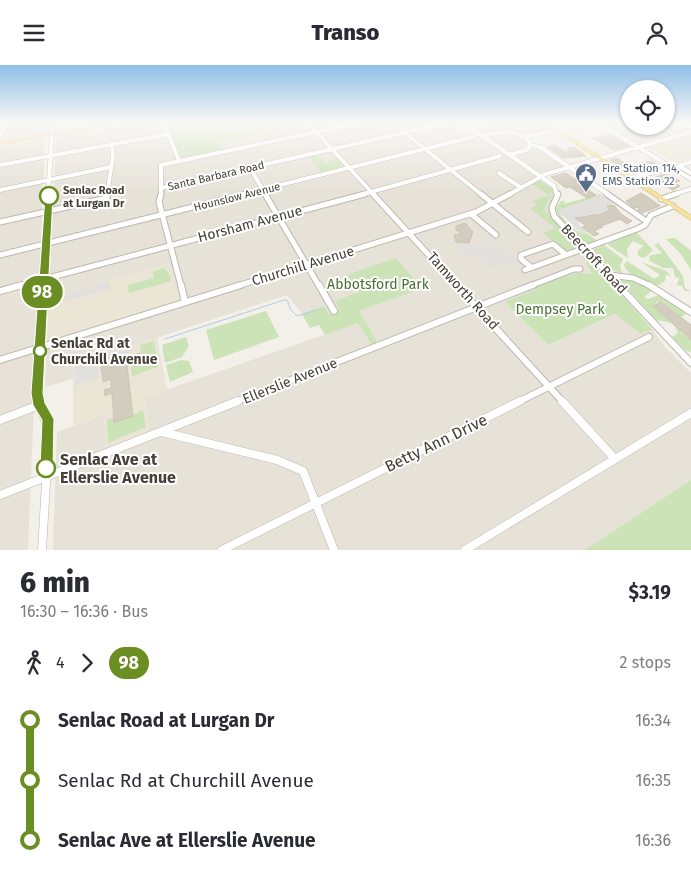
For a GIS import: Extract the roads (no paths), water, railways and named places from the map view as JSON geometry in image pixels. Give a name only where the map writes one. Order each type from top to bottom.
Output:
[{"type":"main road","points":[[580,146],[691,218]]},
{"type":"street","points":[[42,550],[49,429],[48,419],[39,405],[37,393],[51,146]]},
{"type":"street","points":[[0,165],[104,146]]},
{"type":"street","points":[[0,222],[106,198],[112,146]]},
{"type":"street","points":[[174,146],[179,161]]},
{"type":"street","points":[[185,302],[159,202],[161,165],[255,146]]},
{"type":"street","name":"Tamworth Road","points":[[329,146],[615,459]]},
{"type":"street","name":"Santa Barbara Road","points":[[161,188],[347,146]]},
{"type":"street","points":[[421,146],[528,232]]},
{"type":"street","name":"Hounslow Avenue","points":[[0,255],[442,146]]},
{"type":"street","name":"Beecroft Road","points":[[495,146],[541,176],[558,191],[558,196],[552,208],[554,216],[691,363]]},
{"type":"street","points":[[509,155],[527,150],[530,146]]},
{"type":"street","points":[[534,146],[540,147],[646,221]]},
{"type":"street","points":[[634,146],[691,179]]},
{"type":"street","name":"Churchill Avenue","points":[[0,360],[471,213],[494,205],[520,187],[541,176],[646,146]]},
{"type":"street","name":"Horsham Avenue","points":[[0,291],[452,171],[500,156]]},
{"type":"street","points":[[691,162],[679,166],[691,173]]},
{"type":"street","points":[[0,190],[111,167]]},
{"type":"street","points":[[250,168],[334,311]]},
{"type":"street","points":[[630,178],[671,168]]},
{"type":"street","points":[[499,173],[520,187]]},
{"type":"street","points":[[661,199],[691,189]]},
{"type":"street","points":[[566,254],[553,244],[521,255],[521,259],[528,268],[640,228],[652,215],[673,206]]},
{"type":"street","points":[[471,213],[496,235]]},
{"type":"street","name":"Ellerslie Avenue","points":[[0,495],[574,269],[580,269]]},
{"type":"street","points":[[610,275],[634,277],[691,312]]},
{"type":"street","name":"Betty Ann Drive","points":[[222,550],[649,337]]},
{"type":"street","points":[[0,420],[39,405]]},
{"type":"street","points":[[465,550],[691,413]]},
{"type":"street","points":[[162,432],[295,466],[305,474],[334,550]]},
{"type":"waterway","points":[[165,339],[284,300],[287,300],[291,310],[297,316],[316,310]]},
{"type":"place","name":"Fire Station 114, EMS Station 22","points":[[586,193]]},
{"type":"place","name":"Senlac Road at Lurgan Dr","points":[[49,196]]},
{"type":"place","name":"Senlac Rd at Churchill Avenue","points":[[40,351]]},
{"type":"place","name":"Senlac Ave at Ellerslie Avenue","points":[[46,468]]},
{"type":"park label","name":"Abbotsford Park","points":[[378,284]]},
{"type":"park label","name":"Dempsey Park","points":[[560,309]]}]
